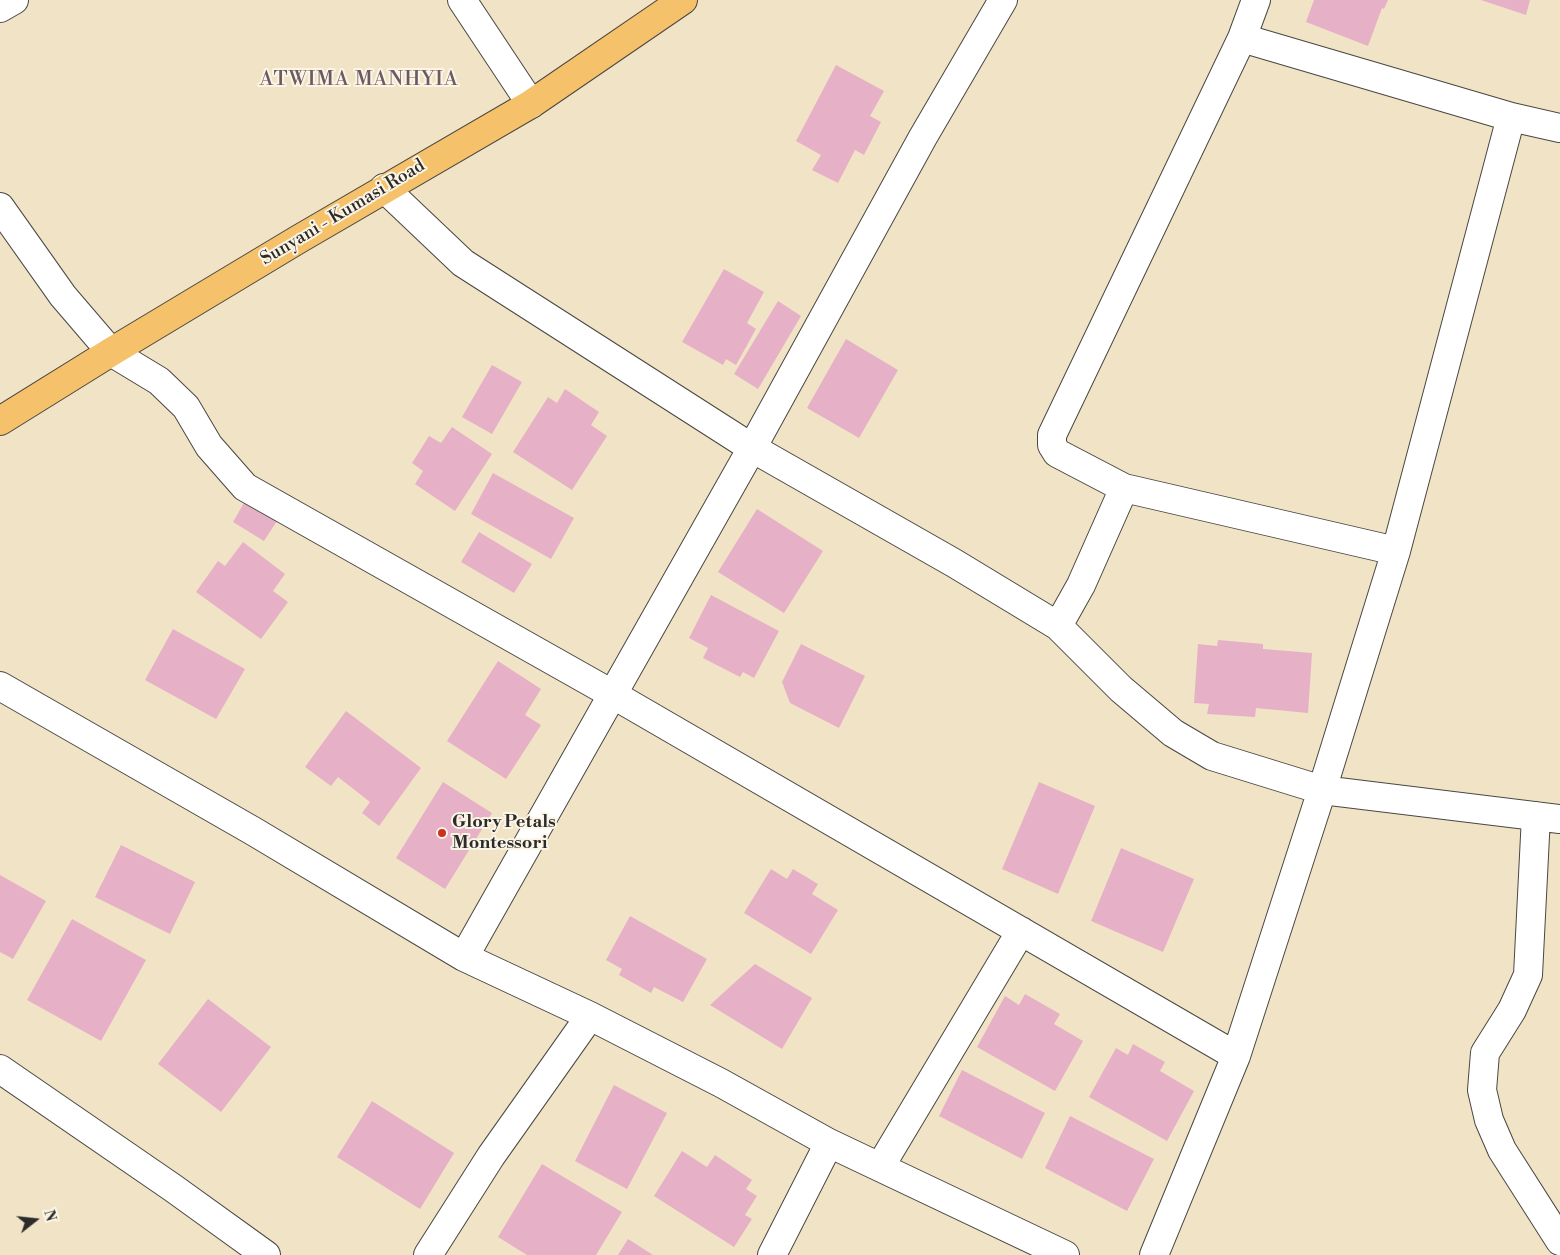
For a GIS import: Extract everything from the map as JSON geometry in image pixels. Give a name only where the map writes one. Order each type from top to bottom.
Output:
[{"type":"main road","name":"Sunyani - Kumasi Road","points":[[0,421],[384,188],[530,104],[683,0]]},
{"type":"street","points":[[0,8],[14,0]]},
{"type":"street","points":[[462,0],[530,104]]},
{"type":"street","points":[[464,958],[752,448],[923,137],[1003,0]]},
{"type":"street","points":[[1256,0],[1242,38],[1052,435],[1052,446],[1057,453],[1124,488],[1396,551]]},
{"type":"street","points":[[1242,38],[1511,117],[1560,128]]},
{"type":"street","points":[[1154,1255],[1236,1056],[1322,790],[1396,551],[1511,117]]},
{"type":"street","points":[[384,188],[464,264],[752,448],[954,563],[1058,626],[1121,689],[1173,733],[1212,756],[1322,790],[1548,817],[1528,975],[1512,1010],[1485,1053],[1482,1090],[1489,1120],[1502,1150],[1560,1241]]},
{"type":"street","points":[[0,208],[63,296],[111,352],[159,381],[186,407],[209,446],[245,487],[612,694],[1236,1056]]},
{"type":"street","points":[[1058,626],[1081,585],[1124,488]]},
{"type":"street","points":[[0,686],[253,831],[464,958],[590,1016],[721,1083],[830,1143],[1065,1255]]},
{"type":"street","points":[[880,1167],[1021,931]]},
{"type":"street","points":[[428,1255],[490,1156],[590,1016]]},
{"type":"street","points":[[0,1069],[266,1255]]},
{"type":"street","points":[[772,1255],[830,1143]]},
{"type":"building","points":[[1314,0],[1388,0],[1384,9],[1382,8],[1368,46],[1306,22]]},
{"type":"building","points":[[1481,0],[1530,0],[1526,15]]},
{"type":"building","points":[[836,65],[884,91],[870,116],[881,122],[864,155],[855,150],[838,183],[812,170],[821,155],[796,141]]},
{"type":"building","points":[[724,269],[764,292],[747,323],[756,329],[736,365],[726,359],[723,365],[682,342]]},
{"type":"building","points":[[778,301],[801,316],[758,389],[734,374]]},
{"type":"building","points":[[846,339],[898,370],[859,438],[807,408]]},
{"type":"building","points":[[492,365],[522,382],[492,434],[462,417]]},
{"type":"building","points":[[565,389],[599,412],[591,425],[607,436],[572,490],[513,452],[548,397],[557,403]]},
{"type":"building","points":[[452,427],[492,454],[455,511],[415,484],[423,471],[412,463],[429,436],[441,443]]},
{"type":"building","points":[[493,473],[574,518],[551,559],[471,514]]},
{"type":"building","points":[[245,501],[277,521],[264,541],[233,522]]},
{"type":"building","points":[[757,509],[823,551],[784,613],[718,572]]},
{"type":"building","points":[[479,532],[532,564],[514,593],[461,562]]},
{"type":"building","points":[[243,542],[285,574],[273,591],[288,602],[261,639],[196,592],[218,561],[225,566]]},
{"type":"building","points":[[711,595],[779,631],[754,678],[743,672],[740,677],[703,658],[708,648],[689,638]]},
{"type":"building","points":[[173,629],[245,669],[216,719],[145,680]]},
{"type":"building","points":[[1218,640],[1263,644],[1263,649],[1312,653],[1308,713],[1256,708],[1255,717],[1207,714],[1209,704],[1194,703],[1198,644],[1217,646]]},
{"type":"building","points":[[801,644],[865,676],[839,728],[790,703],[782,682]]},
{"type":"building","points":[[498,661],[541,689],[525,715],[541,725],[506,779],[447,741]]},
{"type":"building","points":[[346,711],[421,768],[379,826],[362,813],[370,802],[338,777],[331,786],[305,767]]},
{"type":"building","points":[[443,782],[492,813],[445,889],[396,858]]},
{"type":"building","points":[[1039,782],[1095,806],[1058,894],[1002,869]]},
{"type":"building","points":[[121,845],[195,882],[170,934],[95,897]]},
{"type":"building","points":[[1121,848],[1194,879],[1163,952],[1091,921]]},
{"type":"building","points":[[771,869],[787,879],[793,869],[818,884],[812,894],[838,910],[811,954],[744,913]]},
{"type":"building","points":[[0,875],[46,901],[13,959],[0,952]]},
{"type":"building","points":[[630,916],[707,959],[683,1002],[654,987],[651,993],[619,975],[622,969],[606,960]]},
{"type":"building","points":[[72,919],[146,960],[101,1041],[27,1000]]},
{"type":"building","points":[[755,964],[812,998],[782,1049],[710,1005]]},
{"type":"building","points":[[1025,994],[1060,1014],[1054,1024],[1083,1041],[1055,1091],[977,1047],[1005,996],[1019,1005]]},
{"type":"building","points":[[208,999],[271,1047],[221,1112],[158,1064]]},
{"type":"building","points":[[1133,1044],[1165,1062],[1160,1071],[1194,1091],[1167,1141],[1089,1097],[1116,1048],[1128,1055]]},
{"type":"building","points":[[962,1070],[1045,1113],[1022,1159],[939,1116]]},
{"type":"building","points":[[614,1085],[667,1113],[627,1189],[575,1161]]},
{"type":"building","points":[[372,1101],[454,1153],[420,1209],[337,1157]]},
{"type":"building","points":[[1070,1116],[1154,1159],[1127,1211],[1045,1168]]},
{"type":"building","points":[[682,1151],[707,1167],[715,1155],[752,1180],[746,1189],[757,1196],[745,1215],[752,1219],[734,1247],[654,1196]]},
{"type":"building","points":[[542,1164],[622,1212],[596,1255],[527,1255],[498,1237]]},
{"type":"building","points":[[628,1239],[653,1255],[618,1255]]},
{"type":"place","name":"Glory Petals Montessori","points":[[442,833]]},
{"type":"district","name":"ATWIMA MANHYIA","points":[[359,80]]}]
